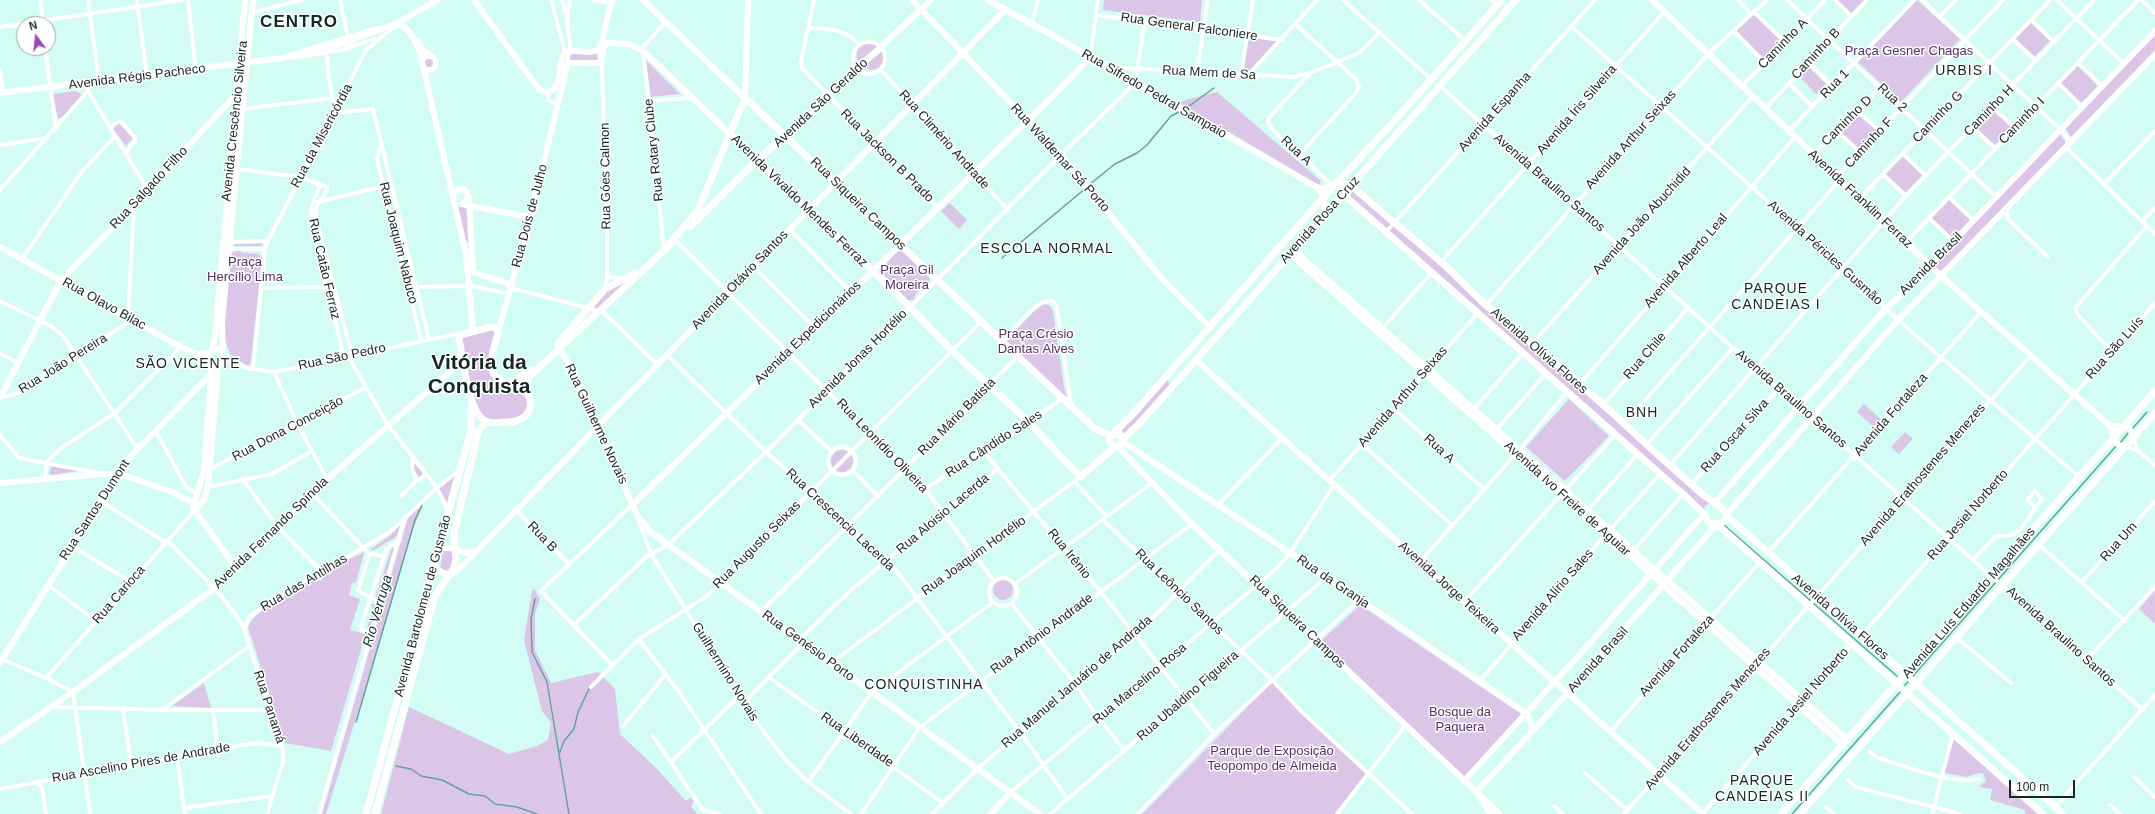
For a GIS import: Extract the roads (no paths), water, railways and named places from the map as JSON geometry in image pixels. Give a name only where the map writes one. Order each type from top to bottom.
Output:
[{"type":"main road","name":"Avenida Rosa Cruz","points":[[1351,185],[1516,0]]},
{"type":"main road","name":"Avenida Rosa Cruz","points":[[1112,435],[1268,263],[1323,198],[1499,3]]},
{"type":"main road","points":[[1481,22],[1488,23],[1490,29]]},
{"type":"main road","points":[[1419,93],[1420,98],[1426,100]]},
{"type":"main road","points":[[673,241],[689,223],[703,200],[729,133],[745,98]]},
{"type":"main road","name":"Rua Siqueira Campos","points":[[745,98],[786,135],[1071,408],[1094,428],[1112,435]]},
{"type":"main road","name":"Avenida Vivaldo Mendes Ferraz","points":[[729,133],[910,306],[952,351],[1028,421],[1077,479]]},
{"type":"main road","name":"Avenida São Geraldo","points":[[488,422],[509,422],[525,417],[530,407],[526,385],[528,378],[558,346],[605,289],[626,281],[641,271],[710,208],[757,161],[786,135]]},
{"type":"main road","points":[[1345,175],[1345,192]]},
{"type":"main road","points":[[1345,192],[1351,185]]},
{"type":"main road","name":"Avenida Olívia Flores","points":[[1351,185],[1441,262],[1486,304],[1647,444],[1691,485],[1713,503],[1718,503],[1723,508],[1726,515],[1768,553],[2063,814]]},
{"type":"main road","points":[[1326,214],[1320,189],[1334,186],[1345,192]]},
{"type":"main road","name":"Avenida Rosa Cruz","points":[[1120,444],[1345,192]]},
{"type":"main road","name":"Avenida Olívia Flores","points":[[1345,192],[1386,232],[1614,435],[1683,494],[1703,514],[1709,523],[1716,525],[2043,814]]},
{"type":"main road","points":[[703,200],[710,201],[710,208]]},
{"type":"main road","points":[[1268,263],[1273,263],[1276,270]]},
{"type":"main road","name":"Avenida São Geraldo","points":[[505,383],[522,377],[599,310],[626,281]]},
{"type":"main road","points":[[488,422],[477,413],[471,397],[459,339],[463,333],[493,327],[498,333],[490,369],[495,377],[505,383],[519,388],[528,395]]},
{"type":"main road","points":[[1168,374],[1169,381],[1177,381]]},
{"type":"main road","name":"Avenida Luís Eduardo Magalhães","points":[[1781,814],[2155,391]]},
{"type":"main road","name":"Avenida Bartolomeu de Gusmão","points":[[366,814],[440,548],[448,512],[471,430],[471,397]]},
{"type":"main road","points":[[1600,421],[1605,407]]},
{"type":"main road","name":"Avenida Luís Eduardo Magalhães","points":[[1800,814],[1916,684],[2000,584],[2038,544],[2123,447],[2155,413]]},
{"type":"main road","points":[[1606,427],[1615,416]]},
{"type":"main road","name":"Avenida Bartolomeu de Gusmão","points":[[375,814],[435,596],[450,574],[456,560],[454,533],[478,433],[481,427],[488,422]]},
{"type":"main road","points":[[1120,434],[1120,444],[1110,443],[1112,435],[1120,434]]},
{"type":"main road","name":"Rua Joaquim Hortélio","points":[[1077,479],[1120,444]]},
{"type":"main road","name":"Avenida Brasil","points":[[1703,514],[1706,506],[1713,503]]},
{"type":"main road","name":"Avenida Brasil","points":[[1716,525],[1724,519],[1726,515]]},
{"type":"main road","points":[[1971,750],[1978,745],[1978,738]]},
{"type":"main road","points":[[1982,759],[1984,751],[1991,750]]},
{"type":"street","points":[[40,0],[41,16]]},
{"type":"street","points":[[88,0],[99,82]]},
{"type":"street","points":[[137,0],[147,76]]},
{"type":"street","points":[[56,20],[182,0]]},
{"type":"street","points":[[188,0],[196,70]]},
{"type":"street","name":"Avenida Crescêncio Silveira","points":[[231,242],[243,109],[243,64],[246,0]]},
{"type":"street","name":"Avenida Crescêncio Silveira","points":[[222,242],[236,109],[236,94],[243,64],[253,0]]},
{"type":"street","points":[[245,13],[248,15],[301,0]]},
{"type":"street","points":[[340,0],[350,48]]},
{"type":"street","points":[[383,36],[438,0]]},
{"type":"street","points":[[474,0],[538,88],[541,91],[550,92],[557,91],[560,98],[556,103],[550,102],[548,96],[550,92],[558,82],[564,47],[551,0]]},
{"type":"street","points":[[562,0],[567,17],[570,50],[568,64],[602,63],[604,47],[611,43]]},
{"type":"street","points":[[567,17],[570,0]]},
{"type":"street","points":[[564,54],[570,50],[593,52],[599,49],[612,2],[593,0]]},
{"type":"street","name":"Rua Siqueira Campos","points":[[643,0],[745,98]]},
{"type":"street","points":[[745,98],[748,0]]},
{"type":"street","name":"Rua Jackson B Prado","points":[[814,0],[801,65],[828,96],[937,207]]},
{"type":"street","name":"Rua Waldemar Sá Porto","points":[[912,0],[922,8],[1061,155],[1088,186],[1164,281],[1210,327]]},
{"type":"street","name":"Avenida São Geraldo","points":[[786,135],[931,0]]},
{"type":"street","name":"Rua Sifredo Pedral Sampaio","points":[[988,0],[1090,58],[1107,66],[1178,109],[1320,189]]},
{"type":"street","points":[[1032,24],[1038,0]]},
{"type":"street","points":[[1090,58],[1098,0]]},
{"type":"street","points":[[1197,72],[1208,0]]},
{"type":"street","points":[[1241,74],[1246,34],[1253,0]]},
{"type":"street","points":[[1249,74],[1318,0]]},
{"type":"street","points":[[1343,0],[1431,79]]},
{"type":"street","points":[[1419,0],[1465,40]]},
{"type":"street","points":[[1491,0],[1499,3]]},
{"type":"street","name":"Avenida Espanha","points":[[1386,232],[1595,0]]},
{"type":"street","name":"Avenida Franklin Ferraz","points":[[1652,0],[1941,276],[2031,354],[2109,425]]},
{"type":"street","points":[[1738,0],[1785,42]]},
{"type":"street","name":"Avenida Arthur Seixas","points":[[1486,304],[1708,54],[1766,0]]},
{"type":"street","name":"Rua 2","points":[[1787,0],[1828,40],[1950,151],[1996,197]]},
{"type":"street","name":"Caminho A","points":[[1742,87],[1825,0]]},
{"type":"street","points":[[1835,0],[1851,16]]},
{"type":"street","name":"Caminho B","points":[[1765,109],[1867,0]]},
{"type":"street","name":"Rua 1","points":[[1789,132],[1914,0]]},
{"type":"street","points":[[1922,0],[2061,130],[2068,139],[2066,148],[2155,234]]},
{"type":"street","points":[[1940,17],[1956,0]]},
{"type":"street","points":[[1965,40],[2003,0]]},
{"type":"street","name":"Caminho G","points":[[1859,199],[1884,175],[2050,0]]},
{"type":"street","points":[[2057,0],[2123,63]]},
{"type":"street","name":"Caminho H","points":[[1884,222],[1906,196],[2094,0]]},
{"type":"street","name":"Caminho I","points":[[1906,242],[2138,0]]},
{"type":"street","points":[[2142,0],[2155,13]]},
{"type":"street","name":"Avenida Otávio Santos","points":[[450,574],[460,568],[752,266],[836,183],[963,51],[1005,10]]},
{"type":"street","name":"Avenida Íris Silveira","points":[[1441,262],[1664,12]]},
{"type":"street","name":"Rua General Falconiere","points":[[1097,15],[1204,28],[1282,40]]},
{"type":"street","points":[[2032,20],[2054,42]]},
{"type":"street","points":[[1135,84],[1145,21]]},
{"type":"street","points":[[337,109],[332,98],[327,51],[392,25],[406,22],[420,46],[433,57],[436,62],[434,68],[428,70],[422,65]]},
{"type":"street","points":[[642,50],[666,22]]},
{"type":"street","points":[[401,24],[416,46],[422,65],[471,274]]},
{"type":"street","name":"Avenida Régis Pacheco","points":[[273,60],[347,36],[401,24]]},
{"type":"street","points":[[1295,24],[1357,80],[1359,89],[1300,154]]},
{"type":"street","points":[[0,27],[16,25]]},
{"type":"street","name":"Avenida Péricles Gusmão","points":[[1572,27],[1843,268],[1898,320],[2036,438],[2079,477]]},
{"type":"street","points":[[808,28],[833,29],[844,32],[853,38],[859,45]]},
{"type":"street","points":[[1734,31],[1765,63]]},
{"type":"street","name":"Avenida Brasil","points":[[1713,503],[1886,309],[2061,130],[2155,31]]},
{"type":"street","points":[[1310,73],[1359,53],[1380,32]]},
{"type":"street","name":"Avenida Régis Pacheco","points":[[2,93],[87,84],[273,60],[350,48],[383,36]]},
{"type":"street","name":"Rua da Misericórdia","points":[[268,241],[366,50],[383,36]]},
{"type":"street","points":[[603,36],[604,40],[611,43]]},
{"type":"street","points":[[2013,39],[2036,61]]},
{"type":"street","name":"Caminho F","points":[[1624,424],[1861,152],[1965,40]]},
{"type":"street","name":"Avenida Vivaldo Mendes Ferraz","points":[[611,43],[634,45],[642,50],[729,133]]},
{"type":"street","points":[[874,43],[881,47],[884,52],[885,64],[881,70],[870,74],[857,69],[854,56],[859,45],[874,43]]},
{"type":"street","name":"Rua Góes Calmon","points":[[599,49],[599,56],[602,63],[607,277],[605,289]]},
{"type":"street","name":"Rua Rotary Clube","points":[[642,50],[664,249]]},
{"type":"street","name":"Avenida Brasil","points":[[1726,515],[1898,320],[2155,55]]},
{"type":"street","points":[[46,56],[56,128]]},
{"type":"street","points":[[422,65],[426,57],[433,57]]},
{"type":"street","name":"Avenida Expedicionários","points":[[573,626],[541,591],[725,414],[788,351],[900,245],[937,207],[1082,68],[1090,58]]},
{"type":"street","points":[[1809,62],[1832,86]]},
{"type":"street","points":[[2078,63],[2102,86]]},
{"type":"street","name":"Rua Dois de Julho","points":[[498,333],[530,217],[568,64]]},
{"type":"street","name":"Rua Mem de Sa","points":[[1107,66],[1138,69],[1293,76],[1310,73]]},
{"type":"street","points":[[0,70],[2,93]]},
{"type":"street","name":"Rua Climério Andrade","points":[[881,70],[911,105],[1008,210]]},
{"type":"street","name":"Rua A","points":[[1310,73],[1268,119],[1269,125],[1334,186]]},
{"type":"street","points":[[1789,83],[1813,107]]},
{"type":"street","points":[[2058,83],[2082,107]]},
{"type":"street","points":[[87,84],[88,91],[148,190]]},
{"type":"street","name":"Avenida Jonas Hortélio","points":[[573,626],[651,554],[668,544],[766,452],[1061,155],[1135,84]]},
{"type":"street","name":"Avenida Braulino Santos","points":[[1440,86],[1798,406],[2143,710]]},
{"type":"street","name":"Caminho D","points":[[1813,155],[1881,87]]},
{"type":"street","points":[[0,190],[88,91]]},
{"type":"street","name":"Rua Salgado Filho","points":[[0,398],[62,280],[134,206],[236,94]]},
{"type":"street","name":"Avenida João Abuchidid","points":[[1532,344],[1752,97]]},
{"type":"street","points":[[236,109],[332,98]]},
{"type":"street","points":[[648,101],[692,98]]},
{"type":"street","points":[[1992,107],[2015,128]]},
{"type":"street","name":"Rua Joaquim Nabuco","points":[[337,109],[343,112],[373,109],[429,339]]},
{"type":"street","points":[[1857,111],[1880,131]]},
{"type":"street","points":[[110,127],[118,122],[122,122],[135,138],[135,141],[125,152]]},
{"type":"street","points":[[1972,127],[1996,148]]},
{"type":"street","points":[[1837,131],[1861,152]]},
{"type":"street","points":[[2103,185],[2155,131]]},
{"type":"street","points":[[22,259],[80,174],[116,136]]},
{"type":"street","name":"Avenida Alberto Leal","points":[[1579,385],[1794,137]]},
{"type":"street","points":[[0,145],[47,138]]},
{"type":"street","name":"Rua Joaquim Nabuco","points":[[381,145],[377,156],[421,340]]},
{"type":"street","points":[[1904,154],[1926,176]]},
{"type":"street","points":[[237,168],[300,177],[320,185]]},
{"type":"street","points":[[1884,175],[1906,196]]},
{"type":"street","name":"Rua Catão Ferraz","points":[[348,356],[316,218],[318,202],[328,189],[326,185],[320,185],[310,217],[326,286],[348,356],[365,388],[388,425],[437,488],[448,512]]},
{"type":"street","name":"Rua Catão Ferraz","points":[[318,202],[384,186]]},
{"type":"street","points":[[453,198],[455,191],[462,189],[467,191],[469,198],[470,286],[473,330]]},
{"type":"street","points":[[1948,197],[1973,220]]},
{"type":"street","points":[[453,198],[458,204],[530,217]]},
{"type":"street","points":[[462,204],[469,198]]},
{"type":"street","points":[[131,318],[134,206]]},
{"type":"street","points":[[2142,221],[2155,208]]},
{"type":"street","points":[[2006,210],[2008,219],[2048,257]]},
{"type":"street","points":[[1929,218],[1953,241]]},
{"type":"street","points":[[1998,218],[2008,219]]},
{"type":"street","points":[[1670,465],[1711,416],[1756,368],[1884,222]]},
{"type":"street","points":[[2112,352],[2078,315],[2075,308],[2147,226]]},
{"type":"street","points":[[789,229],[851,292]]},
{"type":"street","points":[[194,508],[204,470],[211,374],[210,354],[215,337],[222,242],[268,241],[265,249],[253,369]]},
{"type":"street","name":"Rua Leonídio Oliveira","points":[[673,241],[728,292],[870,435],[926,489],[994,581]]},
{"type":"street","points":[[194,508],[206,496],[208,487],[218,368],[223,357],[222,321],[231,242]]},
{"type":"street","name":"Rua Olavo Bilac","points":[[0,247],[131,318],[181,347],[197,354],[210,354]]},
{"type":"street","points":[[230,249],[265,249]]},
{"type":"street","name":"Avenida Ivo Freire de Aguiar","points":[[1292,251],[1666,583],[1756,664],[1798,705],[1845,742]]},
{"type":"street","points":[[752,266],[814,326]]},
{"type":"street","points":[[1381,330],[1432,272]]},
{"type":"street","points":[[471,274],[511,289],[599,310],[605,313],[657,364]]},
{"type":"street","name":"Avenida São Geraldo","points":[[607,277],[626,281]]},
{"type":"street","points":[[261,288],[326,286]]},
{"type":"street","points":[[416,287],[470,286],[511,289]]},
{"type":"street","points":[[1002,342],[1039,303],[1049,300],[1055,303],[1071,408]]},
{"type":"street","points":[[0,301],[40,322],[51,326],[60,333],[137,448]]},
{"type":"street","name":"Rua São Luís","points":[[2074,393],[2155,303]]},
{"type":"street","name":"Rua Chile","points":[[1605,407],[1688,308]]},
{"type":"street","name":"Avenida Fortaleza","points":[[1768,553],[1982,311]]},
{"type":"street","name":"Avenida Arthur Seixas","points":[[1290,553],[1331,483],[1362,444],[1478,313]]},
{"type":"street","name":"Rua João Pereira","points":[[0,398],[13,395],[76,356],[131,318]]},
{"type":"street","name":"Rua Augusto Seixas","points":[[591,687],[639,639],[704,599],[870,435],[981,322]]},
{"type":"street","name":"Rua São Pedro","points":[[223,357],[239,366],[274,372],[421,340],[463,333]]},
{"type":"street","name":"Rua Guilherme Novais","points":[[558,346],[572,369],[632,504]]},
{"type":"street","points":[[45,478],[47,462],[61,448],[115,413],[181,347]]},
{"type":"street","points":[[1647,444],[1733,348]]},
{"type":"street","points":[[210,354],[218,349],[223,357]]},
{"type":"street","points":[[0,353],[18,363]]},
{"type":"street","points":[[1474,409],[1523,353]]},
{"type":"street","points":[[210,354],[214,363],[223,357]]},
{"type":"street","name":"Avenida Erathostenes Menezes","points":[[1624,814],[2031,354]]},
{"type":"street","name":"Rua Crescencio Lacerda","points":[[667,355],[725,414],[888,560],[944,636],[1020,732],[1067,798]]},
{"type":"street","name":"Rua Mário Batista","points":[[761,612],[879,497],[905,468],[1017,357]]},
{"type":"street","name":"Avenida Jorge Teixeira","points":[[1196,360],[1331,483],[1703,814]]},
{"type":"street","name":"Avenida Fernando Spínola","points":[[0,742],[73,692],[213,589],[237,569],[312,493],[388,425],[454,368],[459,365],[465,368]]},
{"type":"street","name":"Avenida Ivo Freire de Aguiar","points":[[1426,371],[1474,409],[1518,452]]},
{"type":"street","points":[[274,372],[298,425],[327,479]]},
{"type":"street","points":[[1496,430],[1546,373]]},
{"type":"street","name":"Rua Santos Dumont","points":[[1,661],[116,474],[137,448],[211,374]]},
{"type":"street","name":"Rua João Pereira","points":[[5,388],[13,395]]},
{"type":"street","name":"Rua Dona Conceição","points":[[210,469],[298,425],[365,388]]},
{"type":"street","name":"Rua Oscar Silva","points":[[1691,485],[1779,388]]},
{"type":"street","points":[[1420,562],[1518,452],[1567,392]]},
{"type":"street","name":"Rua Jesiel Norberto","points":[[1861,636],[2074,393]]},
{"type":"street","name":"Rua Cândido Sales","points":[[926,489],[1062,399]]},
{"type":"street","name":"Rua A","points":[[1394,408],[1485,490]]},
{"type":"street","points":[[798,420],[832,452]]},
{"type":"street","points":[[2138,450],[2134,435],[2124,427],[2109,425],[2114,439],[2123,447],[2138,450],[2155,465]]},
{"type":"street","points":[[155,430],[187,488],[198,494]]},
{"type":"street","points":[[0,435],[19,458],[47,462],[102,474]]},
{"type":"street","points":[[1464,602],[1614,435]]},
{"type":"street","points":[[1218,505],[1282,438]]},
{"type":"street","name":"Rua Siqueira Campos","points":[[1120,444],[1152,483],[1192,524],[1220,548],[1287,611],[1477,793],[1489,810],[1498,813]]},
{"type":"street","name":"Rua da Granja","points":[[1120,444],[1218,505],[1327,577],[1526,713]]},
{"type":"street","points":[[1362,444],[1452,525]]},
{"type":"street","points":[[840,447],[849,449],[853,452],[856,459],[853,471],[845,475],[832,471],[828,464],[832,452],[840,447]]},
{"type":"street","points":[[208,487],[272,474],[312,451]]},
{"type":"street","name":"Rua Irênio","points":[[983,451],[1100,591],[1214,734]]},
{"type":"street","points":[[1588,510],[1637,455]]},
{"type":"street","points":[[414,457],[412,467],[416,481]]},
{"type":"street","name":"Rua Aloisio Lacerda","points":[[744,703],[770,678],[801,642],[850,591],[998,468]]},
{"type":"street","name":"Rua das Antilhas","points":[[244,629],[249,617],[321,571],[365,548],[390,532],[437,488],[460,469]]},
{"type":"street","points":[[853,471],[879,497]]},
{"type":"street","points":[[0,482],[102,474],[116,474],[140,479],[160,487],[194,508],[237,569]]},
{"type":"street","name":"Avenida Alírio Sales","points":[[1480,681],[1660,474]]},
{"type":"street","points":[[401,496],[416,481],[427,475]]},
{"type":"street","points":[[1077,479],[1106,516]]},
{"type":"street","name":"Rua Joaquim Hortélio","points":[[831,663],[974,554],[1077,479]]},
{"type":"street","points":[[243,480],[278,527],[321,571]]},
{"type":"street","points":[[1015,584],[1152,483]]},
{"type":"street","name":"Avenida Ivo Freire de Aguiar","points":[[1563,492],[1588,510],[1608,532],[1633,550],[1652,571]]},
{"type":"street","points":[[312,493],[370,554],[383,556]]},
{"type":"street","points":[[1633,550],[1683,494]]},
{"type":"street","points":[[100,501],[166,541],[213,589],[239,620],[244,629],[248,647],[162,710]]},
{"type":"street","name":"Rua Um","points":[[2082,582],[2155,501]]},
{"type":"street","name":"Guilhermino Novais","points":[[632,504],[651,554],[764,734],[808,782],[851,814]]},
{"type":"street","name":"Rua Carioca","points":[[46,678],[194,508]]},
{"type":"street","points":[[1973,560],[1995,537],[2012,535],[2020,530],[2035,508]]},
{"type":"street","name":"Rua B","points":[[516,510],[569,564]]},
{"type":"street","name":"Avenida Brasil","points":[[1464,781],[1703,514]]},
{"type":"street","name":"Rua Genésio Porto","points":[[637,515],[650,532],[721,581],[801,642],[1040,814]]},
{"type":"street","points":[[319,814],[400,540],[405,517]]},
{"type":"street","name":"Rua Leôncio Santos","points":[[1102,519],[1273,681],[1301,711],[1412,814]]},
{"type":"street","name":"Rua Antônio Andrade","points":[[861,814],[920,727],[1100,591],[1192,524]]},
{"type":"street","name":"Avenida Brasil","points":[[1477,793],[1568,693],[1716,525]]},
{"type":"street","points":[[372,633],[362,630],[361,627],[383,556],[390,544],[400,540]]},
{"type":"street","points":[[390,544],[397,548]]},
{"type":"street","points":[[2038,544],[2125,621]]},
{"type":"street","points":[[72,546],[131,582]]},
{"type":"street","points":[[440,548],[455,548],[464,553],[476,551]]},
{"type":"street","name":"Rua Manuel Januário de Andrada","points":[[932,814],[978,768],[1135,636],[1220,548]]},
{"type":"street","name":"Rua Marcelino Rosa","points":[[990,814],[1011,792],[1212,624],[1257,583],[1276,569],[1290,553]]},
{"type":"street","points":[[370,554],[358,591],[381,602]]},
{"type":"street","name":"Avenida Fortaleza","points":[[1610,731],[1759,563]]},
{"type":"street","points":[[434,567],[442,574],[450,574]]},
{"type":"street","name":"Rua Ubaldino Figueira","points":[[1050,814],[1327,577]]},
{"type":"street","points":[[1004,578],[1015,584],[1017,592],[1012,603],[1001,606],[993,602],[990,590],[994,581],[1004,578]]},
{"type":"street","points":[[48,585],[96,621]]},
{"type":"street","points":[[2086,660],[2125,621],[2155,587]]},
{"type":"street","points":[[1138,814],[1214,734],[1359,600]]},
{"type":"street","points":[[808,782],[872,692],[944,636],[993,602]]},
{"type":"street","points":[[1012,603],[1076,685],[1099,719],[1125,751]]},
{"type":"street","points":[[573,626],[612,665]]},
{"type":"street","points":[[1956,636],[2011,683]]},
{"type":"street","points":[[639,639],[666,674],[761,814]]},
{"type":"street","name":"Avenida Jesiel Norberto","points":[[1703,814],[1852,644]]},
{"type":"street","name":"Rua Panamá","points":[[248,647],[271,710],[282,746],[283,761],[267,814]]},
{"type":"street","points":[[1,661],[46,678],[73,692],[73,708],[90,814]]},
{"type":"street","name":"Avenida Ivo Freire de Aguiar","points":[[1756,664],[1802,700],[1845,742]]},
{"type":"street","points":[[622,726],[666,674]]},
{"type":"street","name":"Rua Liberdade","points":[[770,678],[943,803]]},
{"type":"street","points":[[2055,807],[2155,695]]},
{"type":"street","points":[[670,762],[739,696]]},
{"type":"street","points":[[169,705],[171,710]]},
{"type":"street","points":[[51,707],[213,711],[271,710]]},
{"type":"street","points":[[123,708],[131,765]]},
{"type":"street","points":[[213,711],[218,750]]},
{"type":"street","points":[[1526,713],[1531,723],[1532,732]]},
{"type":"street","points":[[1337,814],[1406,725]]},
{"type":"street","points":[[1932,814],[1953,734]]},
{"type":"street","points":[[653,736],[703,810],[720,814]]},
{"type":"street","name":"Rua Ascelino Pires de Andrade","points":[[0,789],[257,743],[282,746]]},
{"type":"street","points":[[1870,752],[1878,758],[1942,776],[1967,781],[1979,779]]},
{"type":"street","points":[[177,757],[185,814]]},
{"type":"street","points":[[1585,773],[1627,810]]},
{"type":"street","points":[[2134,778],[2155,797]]},
{"type":"street","points":[[1848,780],[1856,787],[1960,814]]},
{"type":"street","points":[[36,782],[42,788],[46,814]]},
{"type":"street","points":[[184,808],[272,796]]},
{"type":"street","points":[[2110,805],[2120,814]]},
{"type":"street","points":[[1554,806],[1563,814]]},
{"type":"street","points":[[1826,807],[1834,814]]},
{"type":"waterway","points":[[1185,109],[1214,88]]},
{"type":"waterway","points":[[1089,185],[1115,164],[1137,153],[1147,145],[1171,116],[1179,112]]},
{"type":"waterway","points":[[1002,258],[1086,188]]},
{"type":"waterway","points":[[2132,429],[2147,412]]},
{"type":"waterway","points":[[2120,443],[2129,432]]},
{"type":"waterway","points":[[1913,676],[2117,445]]},
{"type":"waterway","name":"Rio Verruga","points":[[356,722],[415,520],[422,505]]},
{"type":"waterway","points":[[1724,525],[1898,677]]},
{"type":"waterway","points":[[535,599],[531,619],[532,652],[547,682],[569,814]]},
{"type":"waterway","points":[[1904,686],[1909,681]]},
{"type":"waterway","points":[[560,752],[564,741],[574,729],[578,712],[589,689]]},
{"type":"waterway","points":[[1792,814],[1900,692]]},
{"type":"waterway","name":"Rio Verruga","points":[[396,766],[411,769],[421,776],[442,780],[469,794],[485,796],[495,804],[517,807],[537,814]]},
{"type":"district","name":"CENTRO","points":[[299,22]]},
{"type":"district","name":"URBIS I","points":[[1964,71]]},
{"type":"district","name":"ESCOLA NORMAL","points":[[1047,249]]},
{"type":"district","name":"PARQUE CANDEIAS I","points":[[1776,298]]},
{"type":"district","name":"SÃO VICENTE","points":[[188,364]]},
{"type":"district","name":"Vitória da Conquista","points":[[479,375]]},
{"type":"district","name":"BNH","points":[[1642,413]]},
{"type":"district","name":"CONQUISTINHA","points":[[924,685]]},
{"type":"district","name":"PARQUE CANDEIAS II","points":[[1762,790]]},
{"type":"park label","name":"Praça Gesner Chagas","points":[[1909,51]]},
{"type":"park label","name":"Praça Hercílio Lima","points":[[245,270]]},
{"type":"park label","name":"Praça Gil Moreira","points":[[907,278]]},
{"type":"park label","name":"Praça Crésio Dantas Alves","points":[[1036,342]]},
{"type":"park label","name":"Bosque da Paquera","points":[[1460,720]]},
{"type":"park label","name":"Parque de Exposição Teopompo de Almeida","points":[[1272,758]]}]
